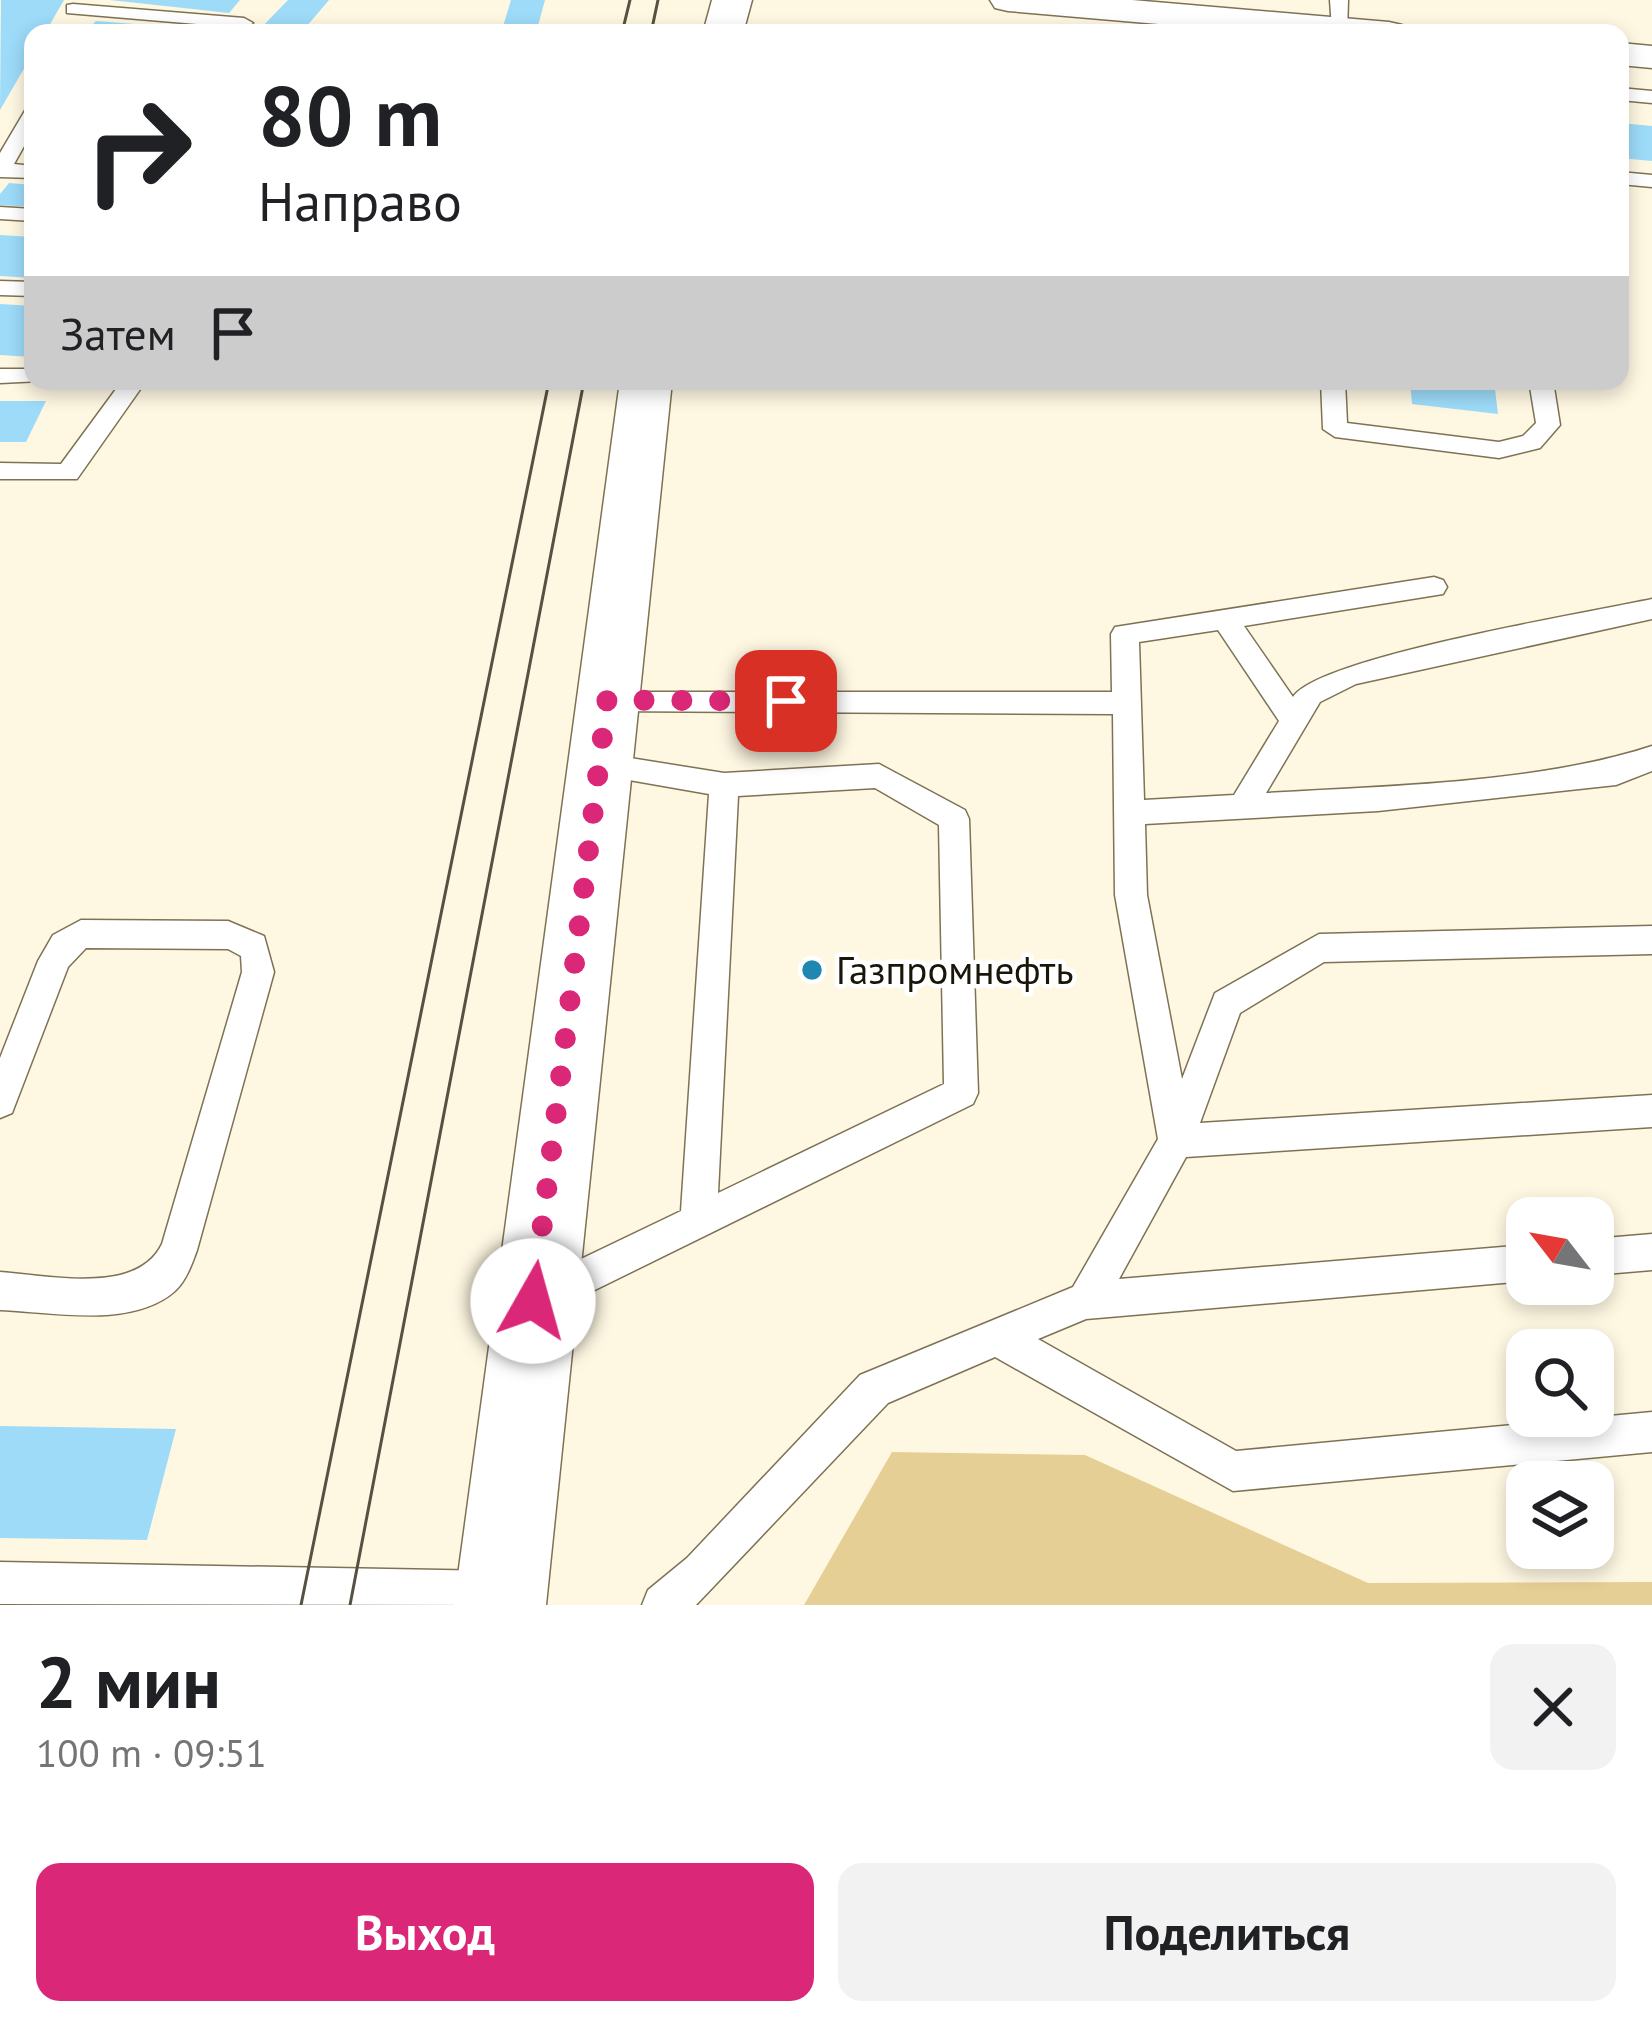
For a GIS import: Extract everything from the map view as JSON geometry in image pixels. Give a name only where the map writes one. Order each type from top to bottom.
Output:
[{"type":"main road","points":[[500,1599],[645,390]]},
{"type":"street","points":[[1008,0],[1340,14]]},
{"type":"lane","points":[[76,4],[245,22]]},
{"type":"lane","points":[[1,170],[24,129]]},
{"type":"lane","points":[[0,471],[68,472],[127,390]]},
{"type":"lane","points":[[1333,390],[1335,428],[1499,449],[1531,442],[1548,425],[1542,390]]},
{"type":"lane","points":[[1176,1141],[1131,895],[1125,634],[1434,587]]},
{"type":"lane","points":[[1243,806],[1310,694],[1350,675],[1652,609]]},
{"type":"lane","points":[[1225,619],[1294,721]]},
{"type":"lane","points":[[603,732],[1126,703]]},
{"type":"lane","points":[[533,1301],[961,1093],[954,819],[879,776],[724,784],[603,732]]},
{"type":"lane","points":[[1129,813],[1378,799],[1616,773],[1652,758]]},
{"type":"lane","points":[[698,1221],[724,784]]},
{"type":"lane","points":[[0,1102],[54,961],[64,945],[81,934],[228,934],[248,939],[259,952],[258,972],[179,1250],[165,1275],[145,1290],[124,1294],[0,1291]]},
{"type":"lane","points":[[1086,1300],[1176,1141],[1227,1003],[1319,948],[1652,940]]},
{"type":"lane","points":[[1176,1141],[1652,1111]]},
{"type":"lane","points":[[1614,1255],[1652,1252]]},
{"type":"lane","points":[[662,1605],[702,1573],[874,1389],[1086,1300],[1506,1265]]},
{"type":"lane","points":[[996,1337],[1233,1472],[1652,1432]]},
{"type":"lane","points":[[0,1583],[165,1595],[500,1599]]},
{"type":"shaded area","points":[[892,1452],[1085,1455],[1368,1583],[1652,1582],[1652,1605],[804,1605]]},
{"type":"building","points":[[1,0],[64,0],[50,24],[24,24],[24,69],[0,110]]},
{"type":"building","points":[[110,0],[240,0],[229,13]]},
{"type":"building","points":[[288,0],[329,0],[309,24],[265,24]]},
{"type":"building","points":[[511,0],[545,0],[538,24],[504,24]]},
{"type":"building","points":[[1629,124],[1652,126],[1652,161],[1629,159]]},
{"type":"building","points":[[9,183],[24,184],[24,206],[0,205],[0,194]]},
{"type":"building","points":[[0,235],[24,236],[24,277],[0,276]]},
{"type":"building","points":[[0,304],[24,305],[24,356],[0,355]]},
{"type":"building","points":[[1411,390],[1495,390],[1498,414],[1412,404]]},
{"type":"building","points":[[0,401],[46,401],[26,442],[0,442]]},
{"type":"building","points":[[0,1426],[176,1429],[147,1540],[0,1538]]},
{"type":"tram line","points":[[624,24],[630,0]]},
{"type":"tram line","points":[[653,24],[658,0]]},
{"type":"tram line","points":[[301,1605],[547,390]]},
{"type":"tram line","points":[[350,1605],[582,390]]},
{"type":"place","name":"Газпромнефть","points":[[812,970]]},
{"type":"route","points":[[533,1301],[607,700],[786,701]]}]
